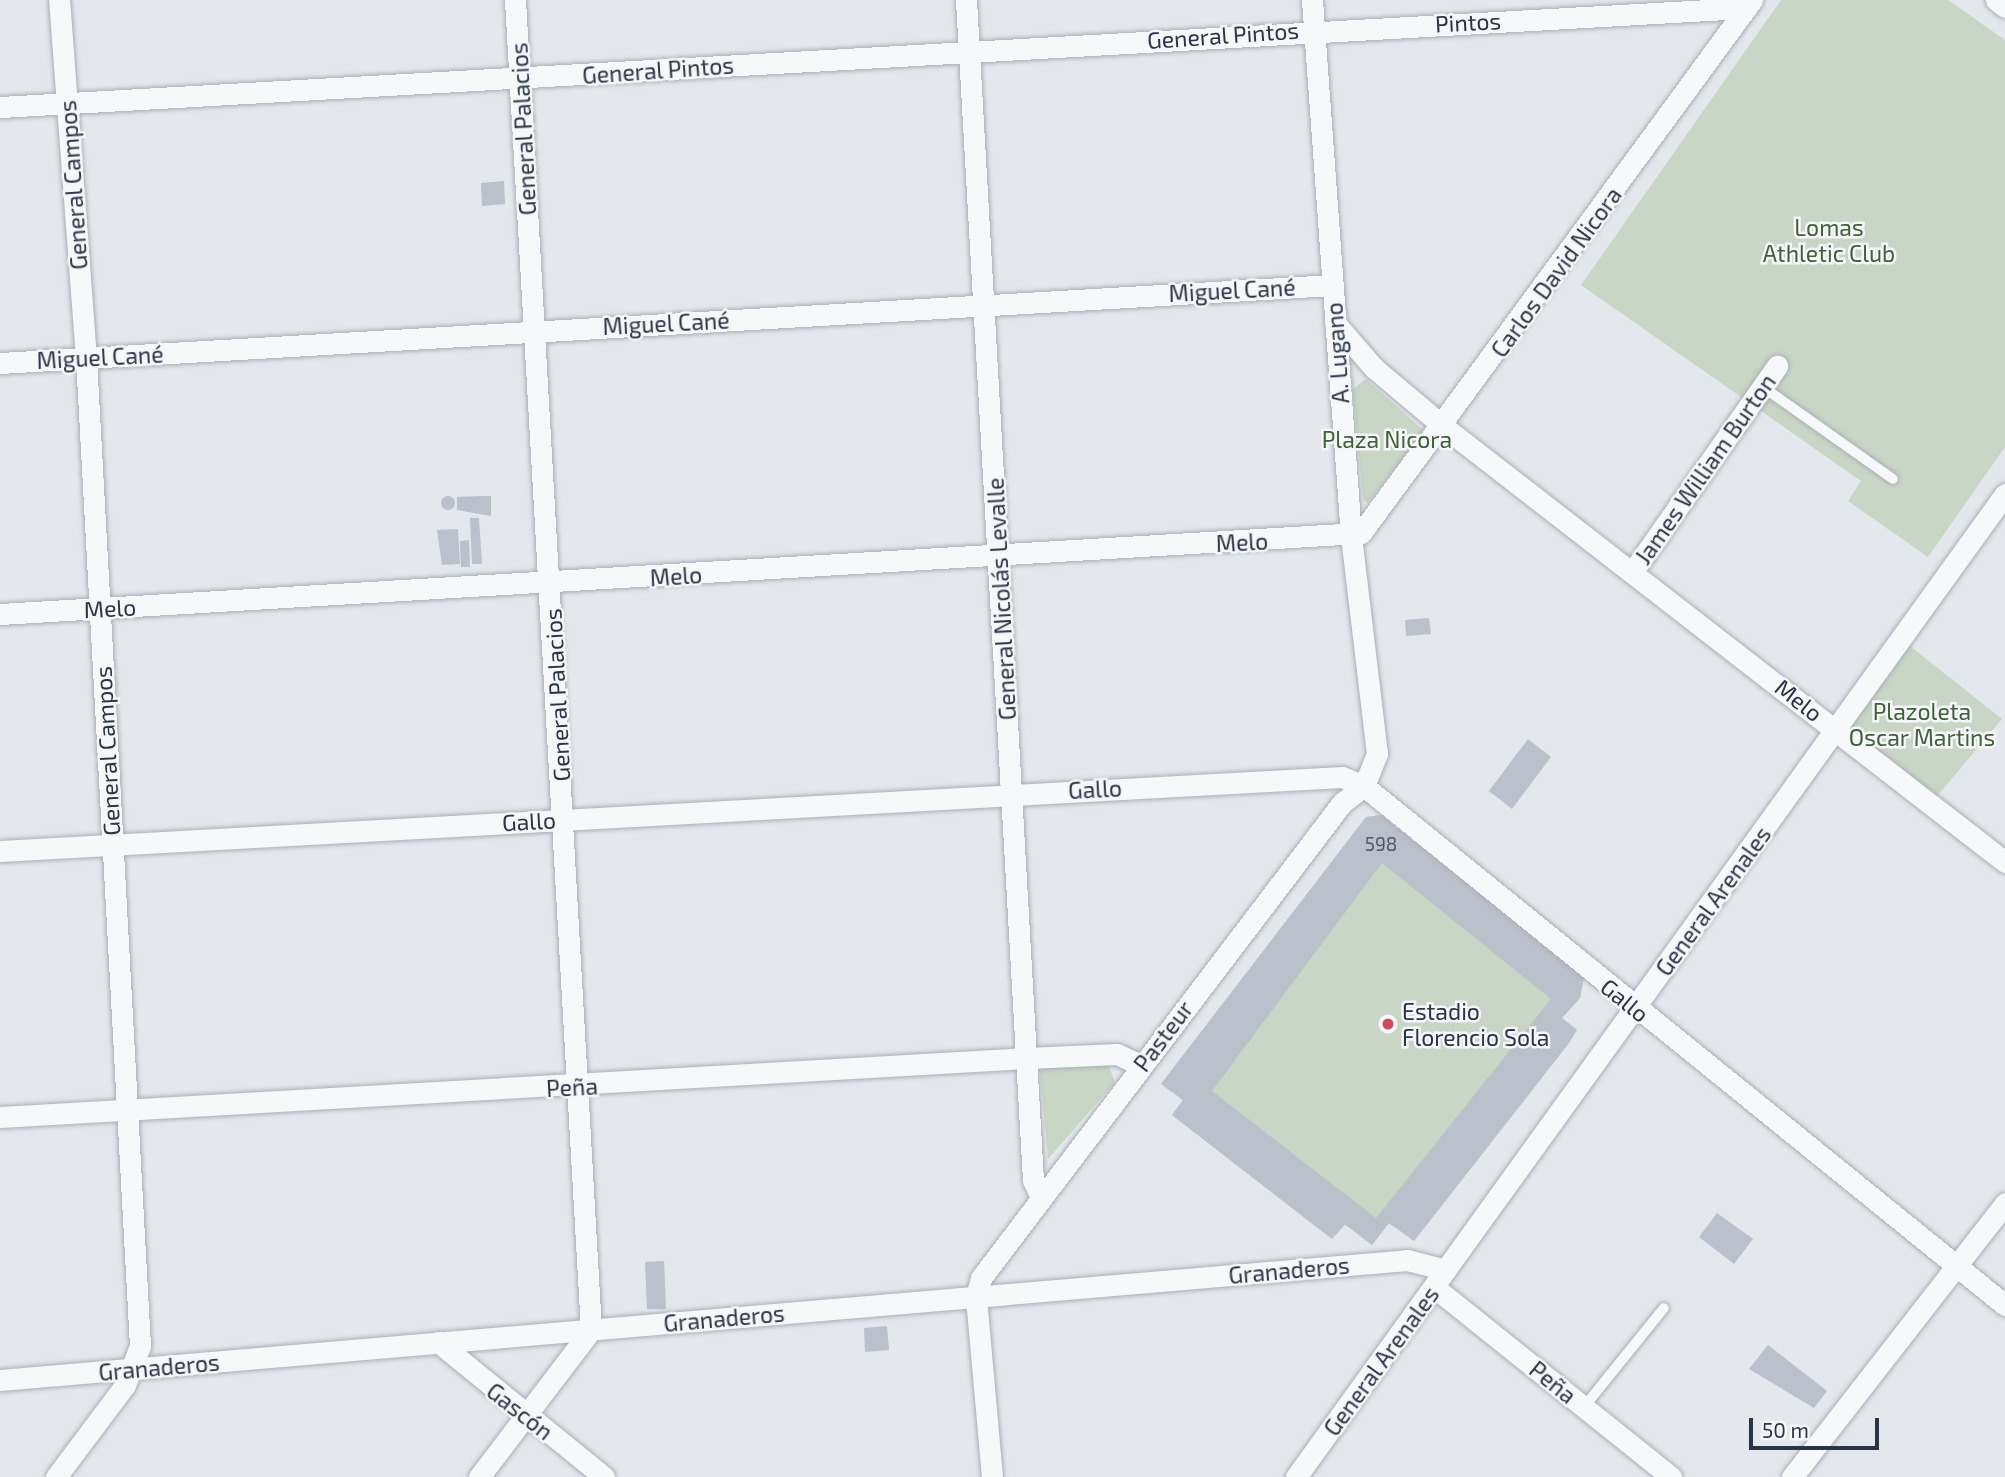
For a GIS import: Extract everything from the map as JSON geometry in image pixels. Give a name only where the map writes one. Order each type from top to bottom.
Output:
[{"type":"street","name":"General Campos","points":[[56,1477],[133,1369],[140,1346],[86,358],[59,0]]},
{"type":"street","name":"General Palacios","points":[[515,0],[551,584],[591,1330]]},
{"type":"street","name":"General Nicolás Levalle","points":[[966,0],[1033,1180],[1041,1197]]},
{"type":"street","name":"A. Lugano","points":[[1312,0],[1352,536],[1377,754],[1364,786]]},
{"type":"street","points":[[1996,0],[2005,6]]},
{"type":"street","name":"Pintos","points":[[1315,30],[1749,4]]},
{"type":"street","name":"Carlos David Nicora","points":[[1352,536],[1376,520],[1749,4]]},
{"type":"street","name":"General Pintos","points":[[0,107],[520,79],[1315,30]]},
{"type":"street","name":"Miguel Cané","points":[[0,363],[1333,285]]},
{"type":"street","name":"Melo","points":[[1335,323],[1374,368],[1444,427],[2005,862]]},
{"type":"street","name":"James William Burton","points":[[1633,571],[1777,366]]},
{"type":"street","name":"General Arenales","points":[[1296,1477],[2005,494]]},
{"type":"street","name":"Melo","points":[[0,614],[1352,536]]},
{"type":"street","name":"Gallo","points":[[0,851],[1328,775],[1364,786],[2005,1305]]},
{"type":"street","name":"Pasteur","points":[[976,1296],[981,1278],[1141,1065],[1342,803],[1364,786]]},
{"type":"street","name":"Peña","points":[[0,1117],[578,1087],[1026,1058],[1117,1054],[1141,1065]]},
{"type":"street","points":[[1792,1477],[2005,1203]]},
{"type":"street","name":"Granaderos","points":[[0,1380],[1407,1260],[1440,1278]]},
{"type":"street","name":"Peña","points":[[1440,1278],[1584,1408],[1671,1477]]},
{"type":"street","points":[[976,1296],[992,1477]]},
{"type":"street","points":[[479,1477],[591,1330]]},
{"type":"street","name":"Gascón","points":[[438,1342],[604,1477]]},
{"type":"lane","points":[[1763,387],[1893,479]]},
{"type":"lane","points":[[1584,1408],[1664,1308]]},
{"type":"green space","name":"Lomas Athletic Club","points":[[1781,0],[1948,0],[2005,40],[2005,447],[1928,557],[1848,501],[1861,481],[1581,285]]},
{"type":"green space","name":"Plaza Nicora","points":[[1366,379],[1424,431],[1368,503],[1363,500],[1353,389]]},
{"type":"green space","name":"Plazoleta Oscar Martins","points":[[1906,643],[2002,719],[1933,801],[1844,730]]},
{"type":"green space","name":"Estadio Florencio Sola","points":[[1381,815],[1584,977],[1580,998],[1562,1018],[1577,1030],[1569,1043],[1414,1241],[1389,1223],[1372,1245],[1345,1225],[1332,1239],[1172,1115],[1183,1100],[1161,1084],[1366,817]]},
{"type":"green space","points":[[1108,1064],[1115,1082],[1048,1159],[1040,1071],[1047,1065]]},
{"type":"building","points":[[504,181],[505,204],[482,206],[481,183]]},
{"type":"building","points":[[445,496],[451,496],[455,503],[451,510],[445,510],[441,506],[441,500]]},
{"type":"building","points":[[491,496],[491,516],[457,510],[457,497]]},
{"type":"building","points":[[470,518],[479,518],[482,564],[472,564]]},
{"type":"building","points":[[458,529],[460,564],[442,565],[437,530]]},
{"type":"building","points":[[469,540],[470,567],[461,567],[460,541]]},
{"type":"building","points":[[1429,618],[1431,634],[1406,636],[1405,620]]},
{"type":"building","points":[[1528,739],[1551,757],[1512,809],[1489,791]]},
{"type":"building","points":[[1381,815],[1584,977],[1580,998],[1562,1018],[1577,1030],[1569,1043],[1414,1241],[1389,1223],[1372,1245],[1345,1224],[1332,1239],[1172,1115],[1183,1100],[1161,1084],[1366,817]],"holes":[[[1382,863],[1551,999],[1376,1218],[1212,1091]]]},
{"type":"building","points":[[1717,1213],[1753,1239],[1734,1264],[1699,1237]]},
{"type":"building","points":[[664,1261],[666,1309],[647,1309],[645,1262]]},
{"type":"building","points":[[887,1326],[889,1350],[865,1352],[864,1328]]},
{"type":"building","points":[[1768,1345],[1827,1391],[1814,1408],[1749,1369]]},
{"type":"place","name":"Estadio Florencio Sola","points":[[1388,1024]]}]
